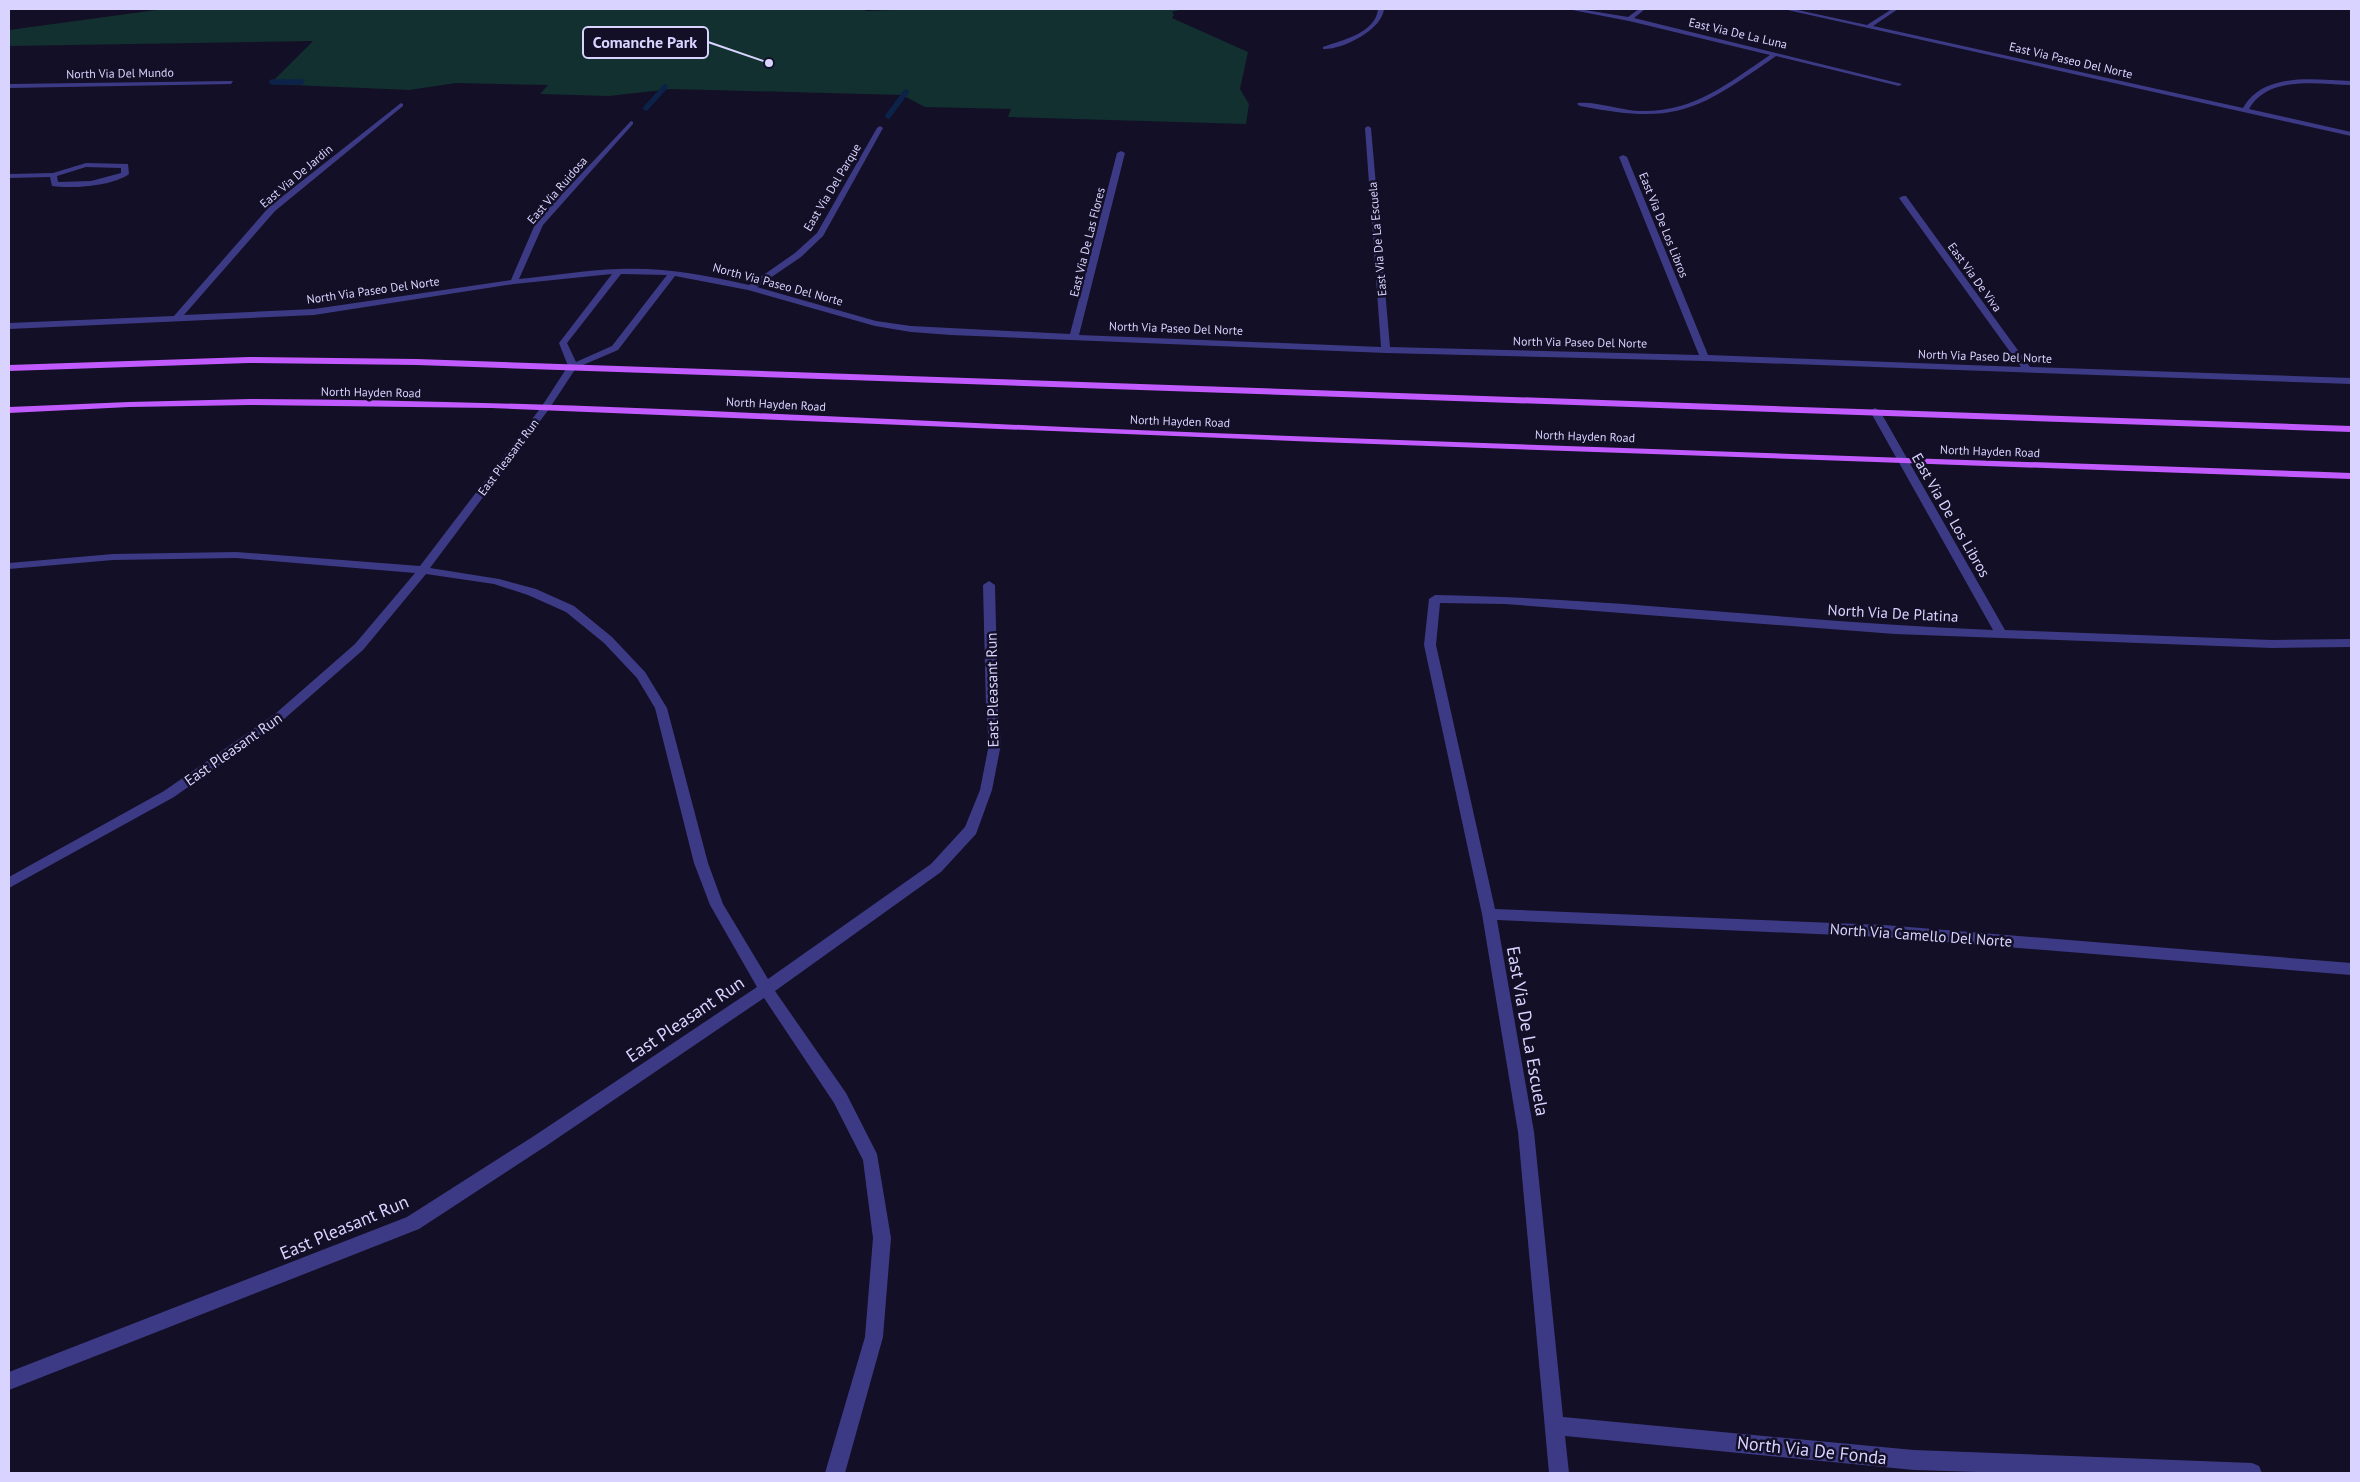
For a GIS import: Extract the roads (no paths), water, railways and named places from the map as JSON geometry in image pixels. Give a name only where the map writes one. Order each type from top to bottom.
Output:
[{"type":"main road","name":"North Hayden Road","points":[[9,368],[249,360],[572,366],[2351,429]]},
{"type":"main road","name":"North Hayden Road","points":[[9,410],[124,404],[337,403],[546,407],[967,426],[2351,476]]},
{"type":"street","points":[[1325,48],[1356,37],[1370,29],[1382,13],[1381,9]]},
{"type":"street","name":"East Via De La Luna","points":[[1570,9],[1629,19],[1899,84]]},
{"type":"street","points":[[1605,14],[1612,9]]},
{"type":"street","points":[[1629,19],[1642,9]]},
{"type":"street","name":"East Via Paseo Del Norte","points":[[1786,9],[2351,134]]},
{"type":"street","points":[[1868,27],[1895,9]]},
{"type":"street","points":[[1580,104],[1618,111],[1670,112],[1692,106],[1776,54]]},
{"type":"street","name":"North Via Del Mundo","points":[[9,86],[231,82]]},
{"type":"street","points":[[2245,110],[2247,104],[2256,93],[2266,87],[2302,83],[2351,83]]},
{"type":"street","name":"East Via De Jardin","points":[[176,319],[272,209],[401,105]]},
{"type":"street","name":"East Via Ruidosa","points":[[514,282],[539,224],[631,123]]},
{"type":"street","name":"East Via Del Parque","points":[[750,288],[798,255],[820,234],[880,128]]},
{"type":"street","name":"East Via De La Escuela","points":[[1368,128],[1386,350]]},
{"type":"street","name":"East Via De Las Flores","points":[[1074,336],[1121,153]]},
{"type":"street","name":"East Via De Los Libros","points":[[1622,157],[1705,358]]},
{"type":"street","points":[[9,176],[53,175],[86,165],[125,166],[125,174],[109,180],[77,185],[55,184],[53,175]]},
{"type":"street","name":"East Via De Viva","points":[[1902,198],[2028,370]]},
{"type":"street","points":[[619,271],[563,343],[572,366],[615,348],[673,273]]},
{"type":"street","name":"North Via Paseo Del Norte","points":[[9,326],[314,312],[514,282],[619,271],[673,273],[750,288],[875,323],[911,329],[1386,350],[1705,358],[2351,381]]},
{"type":"street","name":"East Pleasant Run","points":[[9,884],[169,794],[279,717],[359,647],[423,570],[546,407],[572,366]]},
{"type":"street","name":"East Via De Los Libros","points":[[1875,411],[2001,634]]},
{"type":"street","name":"East Pleasant Run","points":[[9,566],[113,557],[236,555],[423,570],[495,581],[532,592],[570,609],[608,640],[641,675],[662,708],[701,863],[717,905],[766,989],[840,1098],[871,1159],[882,1238],[874,1337],[835,1473]]},
{"type":"street","name":"East Pleasant Run","points":[[9,1381],[413,1223],[540,1141],[766,989],[936,868],[970,830],[986,790],[995,744],[992,708],[989,585]]},
{"type":"street","name":"East Via De La Escuela","points":[[1435,599],[1430,645],[1489,914],[1526,1132],[1559,1473]]},
{"type":"street","name":"North Via De Platina","points":[[1435,599],[1505,600],[1895,630],[2272,644],[2351,644]]},
{"type":"street","name":"North Via Camello Del Norte","points":[[1489,914],[1884,931],[2351,968]]},
{"type":"street","name":"North Via De Fonda","points":[[1553,1425],[1914,1460],[2252,1473]]},
{"type":"waterway","points":[[272,82],[301,82]]},
{"type":"waterway","points":[[646,108],[665,87]]},
{"type":"waterway","points":[[888,116],[906,92]]},
{"type":"place","name":"Comanche Park","points":[[769,63]]}]
